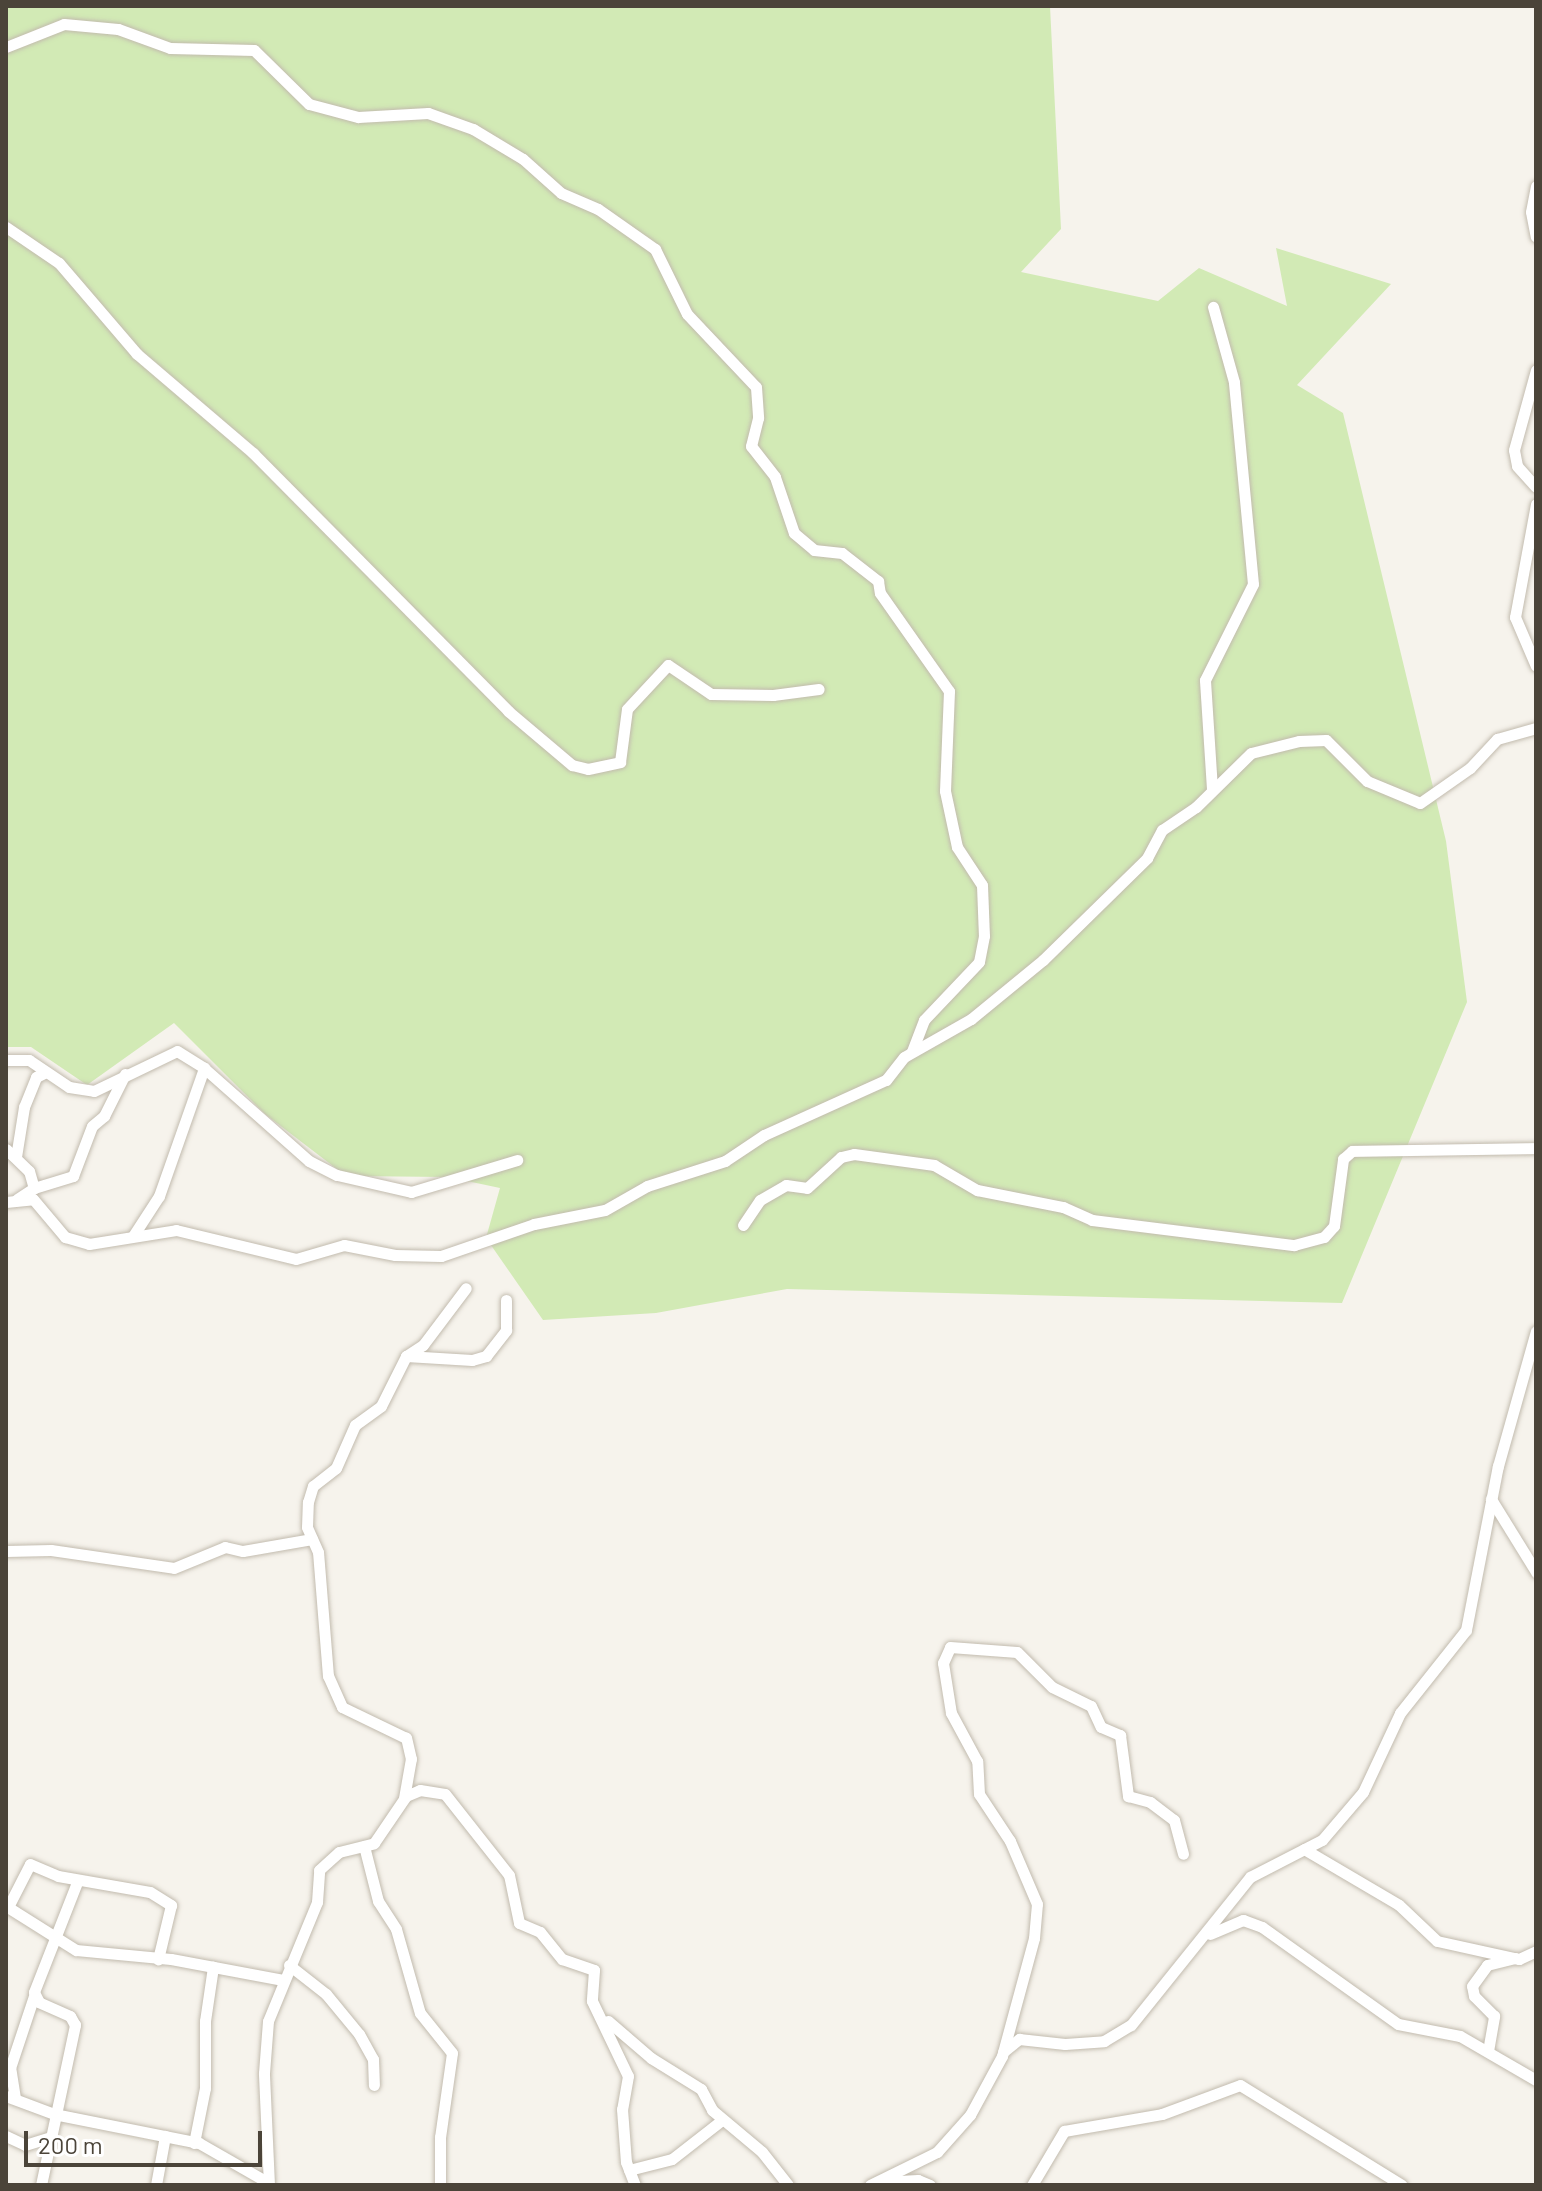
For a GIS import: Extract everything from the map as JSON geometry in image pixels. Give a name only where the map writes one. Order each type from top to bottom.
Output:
[{"type":"street","points":[[6,47],[64,24],[118,29],[170,48],[254,50],[309,104],[358,117],[428,113],[460,122],[523,159],[561,193],[598,209],[655,249],[687,314],[756,387],[758,418],[751,446],[775,477],[794,533],[808,547],[842,553],[878,581],[880,593],[949,691],[945,791],[957,847],[982,885],[984,936],[979,962],[924,1020],[912,1052]]},
{"type":"street","points":[[1536,186],[1531,212],[1536,237]]},
{"type":"street","points":[[6,227],[59,263],[146,363],[253,453],[494,697],[572,765],[588,769],[620,762],[626,711],[668,665],[711,694],[773,695],[819,689]]},
{"type":"street","points":[[1212,789],[1205,680],[1253,584],[1234,382],[1213,307]]},
{"type":"street","points":[[1536,370],[1514,450],[1517,466],[1536,487]]},
{"type":"street","points":[[1536,504],[1515,617],[1536,666]]},
{"type":"street","points":[[11,1201],[33,1199],[73,1241],[94,1245],[133,1236],[184,1231],[296,1259],[344,1245],[395,1255],[452,1254],[534,1224],[605,1210],[647,1186],[698,1173],[764,1135],[882,1083],[912,1052],[971,1019],[1043,960],[1147,858],[1162,830],[1257,751],[1321,739],[1332,744],[1367,781],[1420,803],[1470,768],[1497,739],[1536,728]]},
{"type":"street","points":[[6,1060],[29,1060],[69,1087],[94,1091],[175,1051],[204,1068],[297,1153],[337,1175],[416,1192],[517,1160]]},
{"type":"street","points":[[133,1236],[159,1196],[204,1068]]},
{"type":"street","points":[[34,1188],[29,1171],[11,1153],[36,1077],[46,1072]]},
{"type":"street","points":[[11,1201],[34,1188],[73,1176],[92,1126],[104,1116],[126,1074]]},
{"type":"street","points":[[743,1225],[760,1200],[786,1185],[807,1188],[841,1157],[854,1154],[934,1165],[977,1190],[1063,1207],[1092,1220],[1294,1245],[1324,1237],[1334,1226],[1343,1159],[1352,1151],[1536,1148]]},
{"type":"street","points":[[268,2184],[265,2050],[283,1980],[317,1902],[320,1868],[339,1852],[364,1846],[381,1835],[404,1798],[411,1759],[406,1738],[342,1707],[328,1676],[318,1552],[307,1527],[313,1486],[336,1468],[355,1425],[381,1406],[406,1356],[423,1345],[466,1288]]},
{"type":"street","points":[[406,1356],[472,1360],[486,1356],[506,1330],[506,1300]]},
{"type":"street","points":[[1003,2053],[1019,2039],[1065,2044],[1107,2040],[1133,2023],[1208,1935],[1250,1877],[1322,1840],[1363,1792],[1400,1713],[1466,1630],[1491,1499],[1536,1331]]},
{"type":"street","points":[[1491,1499],[1536,1572]]},
{"type":"street","points":[[6,1551],[51,1550],[174,1568],[225,1547],[243,1551],[312,1539]]},
{"type":"street","points":[[873,2183],[941,2148],[974,2108],[1003,2053],[1025,1981],[1037,1907],[1010,1841],[979,1794],[977,1761],[955,1724],[943,1663],[950,1647],[1017,1652],[1052,1687],[1091,1706],[1101,1727],[1120,1735],[1128,1796],[1150,1802],[1174,1820],[1183,1854]]},
{"type":"street","points":[[404,1798],[420,1790],[448,1797],[509,1875],[519,1923],[540,1932],[562,1959],[594,1970],[591,1998],[628,2076],[622,2105],[629,2170],[635,2185]]},
{"type":"street","points":[[364,1846],[378,1901],[396,1929],[420,2013],[452,2053],[440,2131],[440,2185]]},
{"type":"street","points":[[1304,1849],[1399,1905],[1437,1941],[1515,1958]]},
{"type":"street","points":[[158,1959],[170,1902],[136,1888],[128,1892],[27,1864],[7,1906],[52,1939],[97,1955],[158,1959],[283,1980]]},
{"type":"street","points":[[78,1880],[52,1939],[12,2058],[10,2097],[54,2114],[194,2143],[220,2152],[268,2184]]},
{"type":"street","points":[[1208,1935],[1233,1922],[1251,1922],[1398,2024],[1460,2036],[1536,2080]]},
{"type":"street","points":[[1488,2051],[1494,2016],[1474,1996],[1472,1986],[1487,1965],[1536,1951]]},
{"type":"street","points":[[289,1965],[326,1994],[359,2034],[373,2059],[374,2085]]},
{"type":"street","points":[[194,2143],[205,2088],[205,2021],[213,1967]]},
{"type":"street","points":[[34,1996],[74,2021],[41,2185]]},
{"type":"street","points":[[601,2016],[651,2058],[701,2089],[722,2120],[762,2152],[788,2185]]},
{"type":"street","points":[[1032,2185],[1064,2131],[1162,2114],[1240,2085],[1402,2185]]},
{"type":"street","points":[[629,2170],[668,2161],[722,2120]]},
{"type":"street","points":[[6,2136],[25,2145],[51,2137]]},
{"type":"street","points":[[156,2185],[165,2136]]},
{"type":"street","points":[[873,2183],[913,2180],[930,2185]]},
{"type":"green space","points":[[6,6],[1050,6],[1061,229],[1021,272],[1158,301],[1199,268],[1287,306],[1276,248],[1391,284],[1297,385],[1343,413],[1446,841],[1467,1002],[1342,1303],[787,1289],[656,1313],[543,1320],[486,1238],[500,1188],[448,1177],[346,1176],[265,1114],[174,1023],[87,1085],[31,1047],[6,1047]]}]
